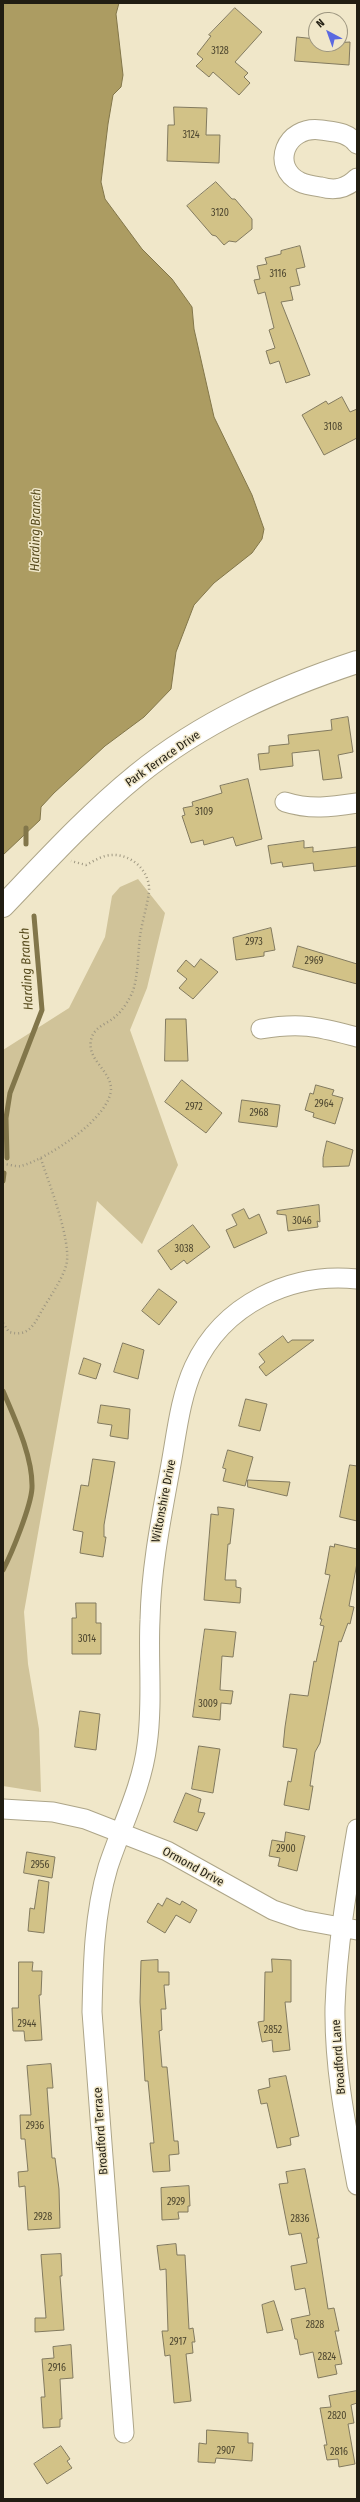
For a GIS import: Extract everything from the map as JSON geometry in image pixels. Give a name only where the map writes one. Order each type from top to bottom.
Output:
[{"type":"street","points":[[356,185],[337,189],[300,183],[288,172],[284,156],[290,141],[295,135],[310,129],[339,132],[347,135],[357,144]]},
{"type":"street","name":"Park Terrace Drive","points":[[3,906],[115,793],[178,745],[265,696],[312,677],[357,662]]},
{"type":"street","points":[[285,802],[300,807],[322,808],[357,803]]},
{"type":"street","points":[[261,1029],[289,1024],[312,1025],[357,1037]]},
{"type":"street","name":"Wiltonshire Drive","points":[[121,1832],[147,1746],[150,1621],[154,1555],[182,1404],[194,1366],[211,1340],[234,1315],[255,1300],[280,1287],[300,1281],[335,1277],[357,1279]]},
{"type":"street","name":"Ormond Drive","points":[[3,1810],[53,1812],[85,1819],[167,1851],[273,1910],[302,1920],[350,1929]]},
{"type":"street","name":"Broadford Lane","points":[[357,1829],[350,1929],[337,1966],[335,2008],[343,2110],[357,2185]]},
{"type":"street","name":"Broadford Terrace","points":[[121,1832],[103,1887],[93,1949],[92,2012],[124,2433]]},
{"type":"path","points":[[3,1164],[20,1166],[72,1139],[102,1113],[107,1105],[111,1089],[109,1081],[91,1053],[91,1039],[96,1029],[117,1015],[132,993],[140,931],[149,891],[147,877],[140,866],[131,858],[106,855],[86,865],[79,864],[54,853]]},
{"type":"path","points":[[3,1323],[9,1332],[17,1334],[24,1334],[33,1326],[66,1266],[64,1232],[40,1156]]},
{"type":"shaded area","points":[[138,879],[165,913],[147,988],[130,1030],[178,1165],[142,1244],[97,1201],[24,1612],[28,1664],[39,1729],[41,1792],[3,1786],[3,1050],[69,1008],[105,937],[112,896],[120,887]]},
{"type":"water","points":[[3,3],[119,3],[116,14],[123,75],[121,87],[113,95],[108,124],[101,182],[105,199],[142,249],[172,279],[192,307],[194,329],[214,417],[252,495],[264,529],[262,539],[252,553],[214,583],[194,605],[176,652],[171,689],[144,717],[105,746],[54,793],[41,807],[40,820],[3,855]]},
{"type":"building","points":[[235,8],[262,32],[235,62],[248,73],[244,77],[250,83],[239,95],[213,72],[209,77],[196,66],[203,59],[197,54],[211,36],[209,35]]},
{"type":"building","points":[[297,37],[308,38],[308,52],[348,52],[348,42],[350,42],[349,65],[295,61]]},
{"type":"building","points":[[174,107],[207,108],[206,135],[220,135],[219,163],[167,161],[168,125],[174,125]]},
{"type":"building","points":[[216,182],[232,199],[235,199],[252,219],[252,229],[236,242],[229,241],[224,245],[216,236],[212,235],[187,206]]},
{"type":"building","points":[[300,246],[305,267],[296,269],[300,285],[290,287],[293,300],[281,302],[310,375],[286,383],[279,361],[270,364],[266,351],[275,348],[269,330],[274,328],[265,292],[258,294],[254,280],[260,279],[257,266],[267,264],[265,258],[281,254],[281,251]]},
{"type":"building","points":[[342,397],[350,412],[357,409],[357,438],[324,455],[302,415],[326,401],[328,404]]},
{"type":"building","points":[[348,717],[353,752],[338,755],[342,778],[323,780],[319,750],[292,753],[293,766],[260,770],[258,754],[269,753],[269,746],[289,744],[288,735],[332,730],[331,720]]},
{"type":"building","points":[[248,779],[262,839],[236,846],[233,837],[204,845],[203,840],[191,843],[182,816],[185,815],[183,808],[193,806],[192,802],[222,793],[220,786]]},
{"type":"building","points":[[304,841],[304,848],[313,847],[313,852],[357,847],[357,866],[314,871],[313,863],[283,867],[282,862],[271,864],[268,846]]},
{"type":"building","points":[[271,928],[275,950],[264,952],[264,956],[236,960],[233,938]]},
{"type":"building","points":[[298,946],[357,964],[357,984],[293,967]]},
{"type":"building","points":[[201,959],[218,972],[193,999],[179,988],[187,979],[177,971],[186,960],[194,967]]},
{"type":"building","points":[[166,1019],[186,1019],[188,1061],[165,1061]]},
{"type":"building","points":[[182,1080],[222,1113],[206,1133],[165,1102]]},
{"type":"building","points":[[316,1085],[334,1090],[332,1095],[343,1098],[335,1124],[313,1117],[314,1113],[305,1110],[310,1093],[313,1094]]},
{"type":"building","points":[[242,1100],[280,1105],[277,1127],[239,1122]]},
{"type":"building","points":[[327,1141],[353,1150],[349,1166],[323,1167],[323,1158]]},
{"type":"building","points":[[319,1205],[320,1222],[317,1221],[318,1227],[288,1231],[286,1215],[277,1214],[277,1211]]},
{"type":"building","points":[[244,1209],[249,1219],[259,1214],[267,1233],[234,1248],[226,1230],[237,1225],[232,1215]]},
{"type":"building","points":[[193,1225],[210,1247],[187,1264],[184,1260],[171,1270],[158,1251]]},
{"type":"building","points":[[159,1289],[177,1302],[159,1325],[142,1311]]},
{"type":"building","points":[[283,1336],[288,1343],[292,1340],[314,1340],[266,1376],[259,1367],[265,1362],[259,1354]]},
{"type":"building","points":[[123,1343],[144,1350],[138,1379],[114,1372]]},
{"type":"building","points":[[84,1358],[101,1364],[96,1379],[79,1374]]},
{"type":"building","points":[[246,1399],[267,1404],[260,1431],[239,1426]]},
{"type":"building","points":[[101,1405],[130,1409],[128,1439],[110,1436],[112,1425],[98,1423]]},
{"type":"building","points":[[228,1450],[253,1457],[245,1486],[223,1481],[226,1469],[223,1468]]},
{"type":"building","points":[[93,1459],[115,1462],[104,1525],[104,1537],[106,1537],[103,1557],[80,1553],[83,1532],[73,1530],[81,1485],[88,1486]]},
{"type":"building","points":[[350,1465],[357,1466],[357,1521],[340,1517]]},
{"type":"building","points":[[248,1480],[290,1482],[287,1496],[248,1487]]},
{"type":"building","points":[[218,1507],[234,1509],[230,1544],[228,1544],[225,1580],[236,1580],[236,1587],[241,1588],[240,1603],[204,1600],[211,1514],[218,1515]]},
{"type":"building","points":[[335,1544],[357,1549],[357,1563],[349,1606],[354,1607],[350,1624],[348,1623],[341,1642],[339,1641],[320,1743],[315,1752],[310,1786],[313,1786],[309,1810],[284,1805],[288,1781],[291,1782],[297,1749],[283,1747],[290,1694],[308,1696],[314,1661],[316,1662],[324,1626],[320,1625],[322,1619],[320,1619],[330,1575],[325,1574],[330,1546],[334,1547]]},
{"type":"building","points":[[76,1603],[96,1603],[96,1623],[101,1623],[101,1654],[72,1654],[72,1618],[76,1618]]},
{"type":"building","points":[[205,1629],[236,1632],[233,1657],[222,1656],[220,1690],[233,1691],[231,1704],[221,1703],[220,1720],[193,1717]]},
{"type":"building","points":[[80,1711],[100,1714],[96,1750],[75,1747]]},
{"type":"building","points":[[199,1746],[220,1749],[213,1793],[192,1789]]},
{"type":"building","points":[[186,1793],[201,1799],[198,1812],[205,1813],[197,1831],[174,1822]]},
{"type":"building","points":[[286,1832],[305,1836],[297,1871],[278,1866],[280,1858],[269,1856],[272,1840],[284,1842]]},
{"type":"building","points":[[27,1852],[55,1857],[52,1878],[24,1873]]},
{"type":"building","points":[[39,1880],[49,1882],[44,1933],[28,1931],[30,1908],[34,1909]]},
{"type":"building","points":[[167,1898],[180,1905],[182,1901],[197,1910],[190,1923],[176,1915],[165,1933],[147,1922],[158,1903],[162,1906]]},
{"type":"building","points":[[272,1959],[291,1960],[291,2002],[285,2002],[290,2050],[273,2052],[272,2040],[262,2042],[258,2022],[264,2021],[265,1972],[272,1972]]},
{"type":"building","points":[[158,1960],[158,1972],[169,1972],[169,1985],[164,1985],[166,2009],[161,2009],[162,2030],[159,2031],[162,2067],[167,2067],[174,2141],[178,2141],[179,2154],[169,2155],[170,2171],[153,2172],[150,2143],[154,2143],[148,2081],[145,2081],[140,2002],[141,1961]]},
{"type":"building","points":[[19,1962],[33,1962],[32,1971],[42,1971],[41,1995],[39,1995],[42,2040],[25,2041],[24,2031],[13,2031],[12,2008],[18,2008]]},
{"type":"building","points":[[51,2064],[53,2088],[47,2088],[52,2158],[55,2158],[59,2189],[60,2228],[28,2230],[25,2186],[19,2187],[18,2172],[28,2171],[25,2139],[21,2139],[20,2115],[31,2115],[27,2066]]},
{"type":"building","points":[[286,2076],[299,2136],[290,2138],[291,2145],[277,2148],[267,2103],[261,2104],[258,2090],[270,2087],[269,2079]]},
{"type":"building","points":[[305,2169],[319,2238],[317,2238],[328,2309],[334,2308],[339,2331],[335,2331],[342,2364],[335,2365],[337,2374],[318,2378],[313,2352],[300,2355],[297,2339],[295,2339],[291,2319],[310,2315],[305,2288],[295,2290],[291,2266],[307,2263],[301,2233],[289,2235],[279,2184],[288,2183],[286,2172]]},
{"type":"building","points":[[189,2186],[190,2206],[188,2206],[188,2212],[178,2212],[179,2219],[162,2220],[161,2188]]},
{"type":"building","points":[[176,2244],[177,2255],[185,2255],[189,2329],[193,2328],[195,2342],[192,2342],[193,2353],[186,2354],[191,2401],[174,2403],[170,2355],[165,2356],[162,2331],[168,2331],[166,2269],[160,2270],[157,2246]]},
{"type":"building","points":[[61,2254],[62,2276],[60,2276],[64,2330],[35,2332],[35,2318],[46,2318],[41,2255]]},
{"type":"building","points":[[274,2301],[283,2330],[267,2333],[262,2305]]},
{"type":"building","points":[[71,2345],[73,2378],[60,2379],[62,2419],[60,2419],[60,2427],[43,2428],[41,2397],[45,2397],[42,2359],[54,2358],[53,2347]]},
{"type":"building","points":[[357,2391],[357,2403],[351,2405],[354,2423],[348,2424],[355,2464],[339,2467],[338,2459],[327,2460],[324,2445],[327,2445],[320,2408],[331,2407],[329,2396]]},
{"type":"building","points":[[207,2430],[248,2433],[248,2443],[253,2443],[252,2461],[216,2458],[215,2463],[198,2462],[199,2443],[206,2444]]},
{"type":"building","points":[[61,2446],[70,2459],[67,2461],[72,2468],[47,2484],[34,2464]]},
{"type":"waterway","name":"Harding Branch","points":[[26,828],[26,844]]},
{"type":"waterway","name":"Harding Branch","points":[[7,1158],[6,1118],[10,1093],[42,1010],[34,916]]},
{"type":"waterway","name":"Harding Branch","points":[[3,1181],[4,1173]]},
{"type":"waterway","name":"Harding Branch","points":[[3,1391],[18,1426],[30,1464],[32,1476],[31,1496],[25,1517],[3,1570]]}]
